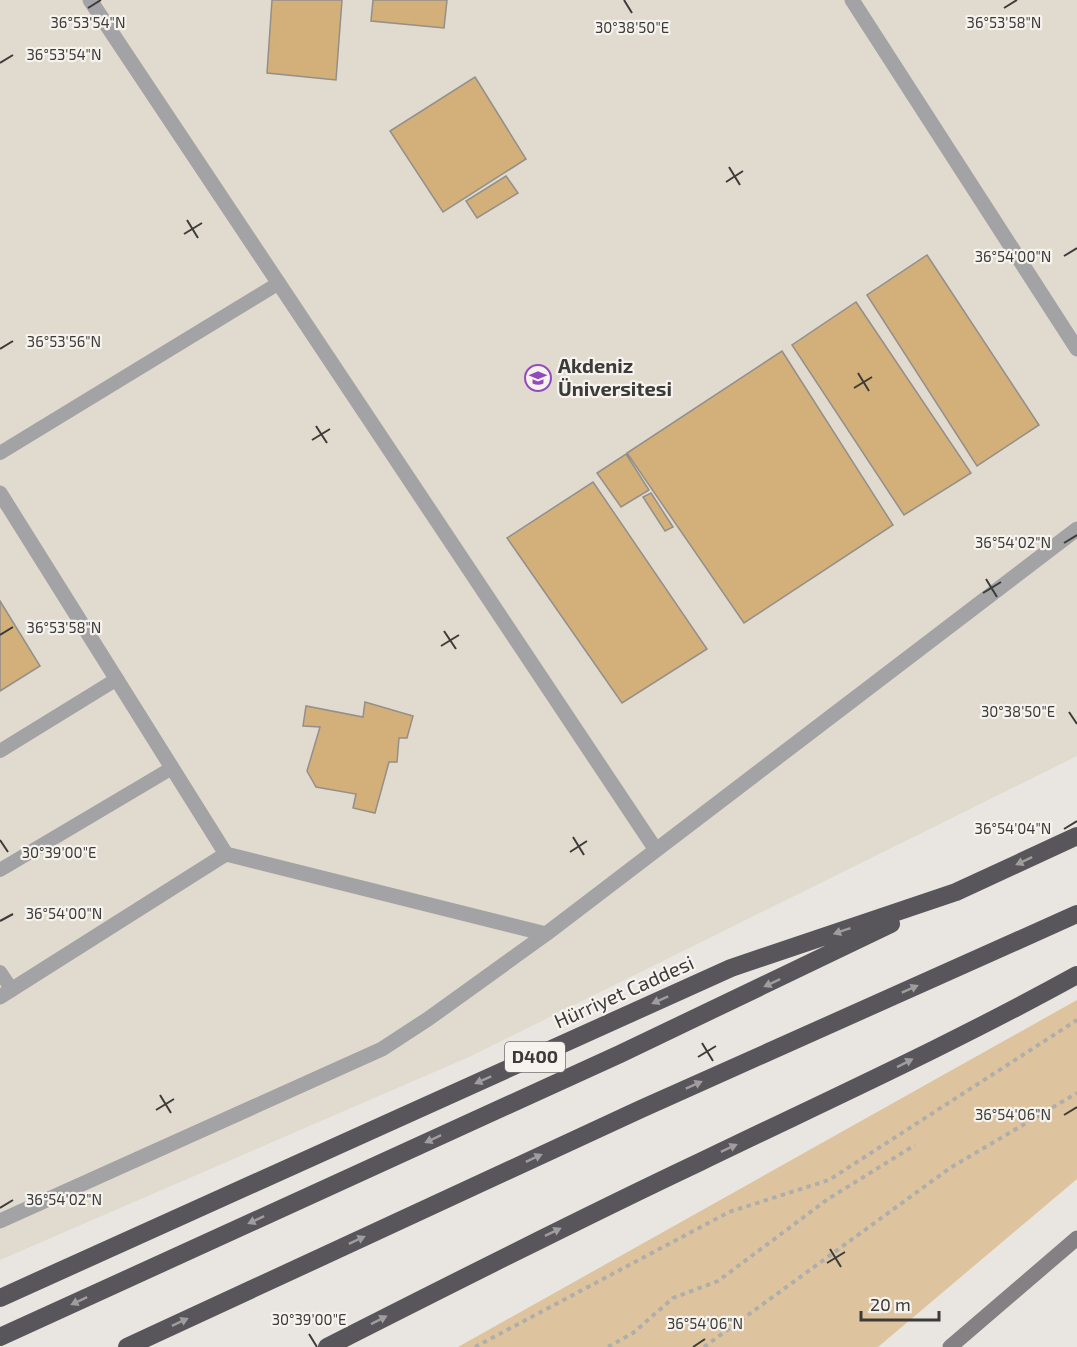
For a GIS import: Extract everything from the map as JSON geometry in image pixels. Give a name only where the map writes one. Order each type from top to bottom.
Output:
[{"type":"highway","name":"Hürriyet Caddesi","points":[[0,1298],[731,968],[956,892],[1077,836]]},
{"type":"highway","points":[[0,1338],[620,1054],[784,977],[956,892]]},
{"type":"highway","points":[[127,1347],[641,1109],[1077,914]]},
{"type":"highway","points":[[327,1347],[524,1246],[860,1085],[1036,998],[1077,975]]},
{"type":"street","points":[[90,0],[656,850]]},
{"type":"street","points":[[852,0],[1077,349]]},
{"type":"street","points":[[0,493],[226,854],[546,934]]},
{"type":"street","points":[[0,1221],[382,1049],[428,1019],[546,934],[1077,529]]},
{"type":"street","points":[[6,994],[226,854]]},
{"type":"street","points":[[950,1347],[1077,1238]]},
{"type":"lane","points":[[0,453],[279,283]]},
{"type":"lane","points":[[0,751],[117,679]]},
{"type":"lane","points":[[0,870],[172,768]]},
{"type":"lane","points":[[0,972],[6,994]]},
{"type":"path","points":[[475,1347],[729,1212],[829,1180],[1077,1020]]},
{"type":"path","points":[[704,1347],[950,1168],[1077,1093]]},
{"type":"path","points":[[608,1347],[633,1333],[674,1298],[718,1281],[828,1199],[915,1145]]},
{"type":"shaded area","name":"Akdeniz Üniversitesi","points":[[0,0],[1077,0],[1077,756],[469,1057],[0,1260]]},
{"type":"shaded area","points":[[1077,1000],[1077,1179],[878,1347],[458,1347]]},
{"type":"building","points":[[272,0],[342,0],[336,80],[267,73]]},
{"type":"building","points":[[373,0],[447,0],[444,28],[371,21]]},
{"type":"building","points":[[475,77],[526,159],[443,212],[390,131]]},
{"type":"building","points":[[506,176],[518,193],[477,218],[466,201]]},
{"type":"building","points":[[927,255],[1039,425],[977,466],[867,295]]},
{"type":"building","points":[[856,302],[971,473],[904,515],[792,345]]},
{"type":"building","points":[[782,351],[893,525],[744,623],[627,453]]},
{"type":"building","points":[[626,454],[649,490],[621,507],[597,473]]},
{"type":"building","points":[[593,482],[707,649],[622,703],[507,538]]},
{"type":"building","points":[[651,493],[673,527],[665,531],[643,497]]},
{"type":"building","points":[[0,601],[40,666],[0,691]]},
{"type":"building","points":[[365,702],[413,716],[407,738],[399,738],[397,762],[389,762],[375,813],[353,808],[356,794],[316,787],[307,771],[320,727],[303,726],[306,706],[363,717]]},
{"type":"place","name":"Akdeniz Üniversitesi","points":[[538,378]]}]
